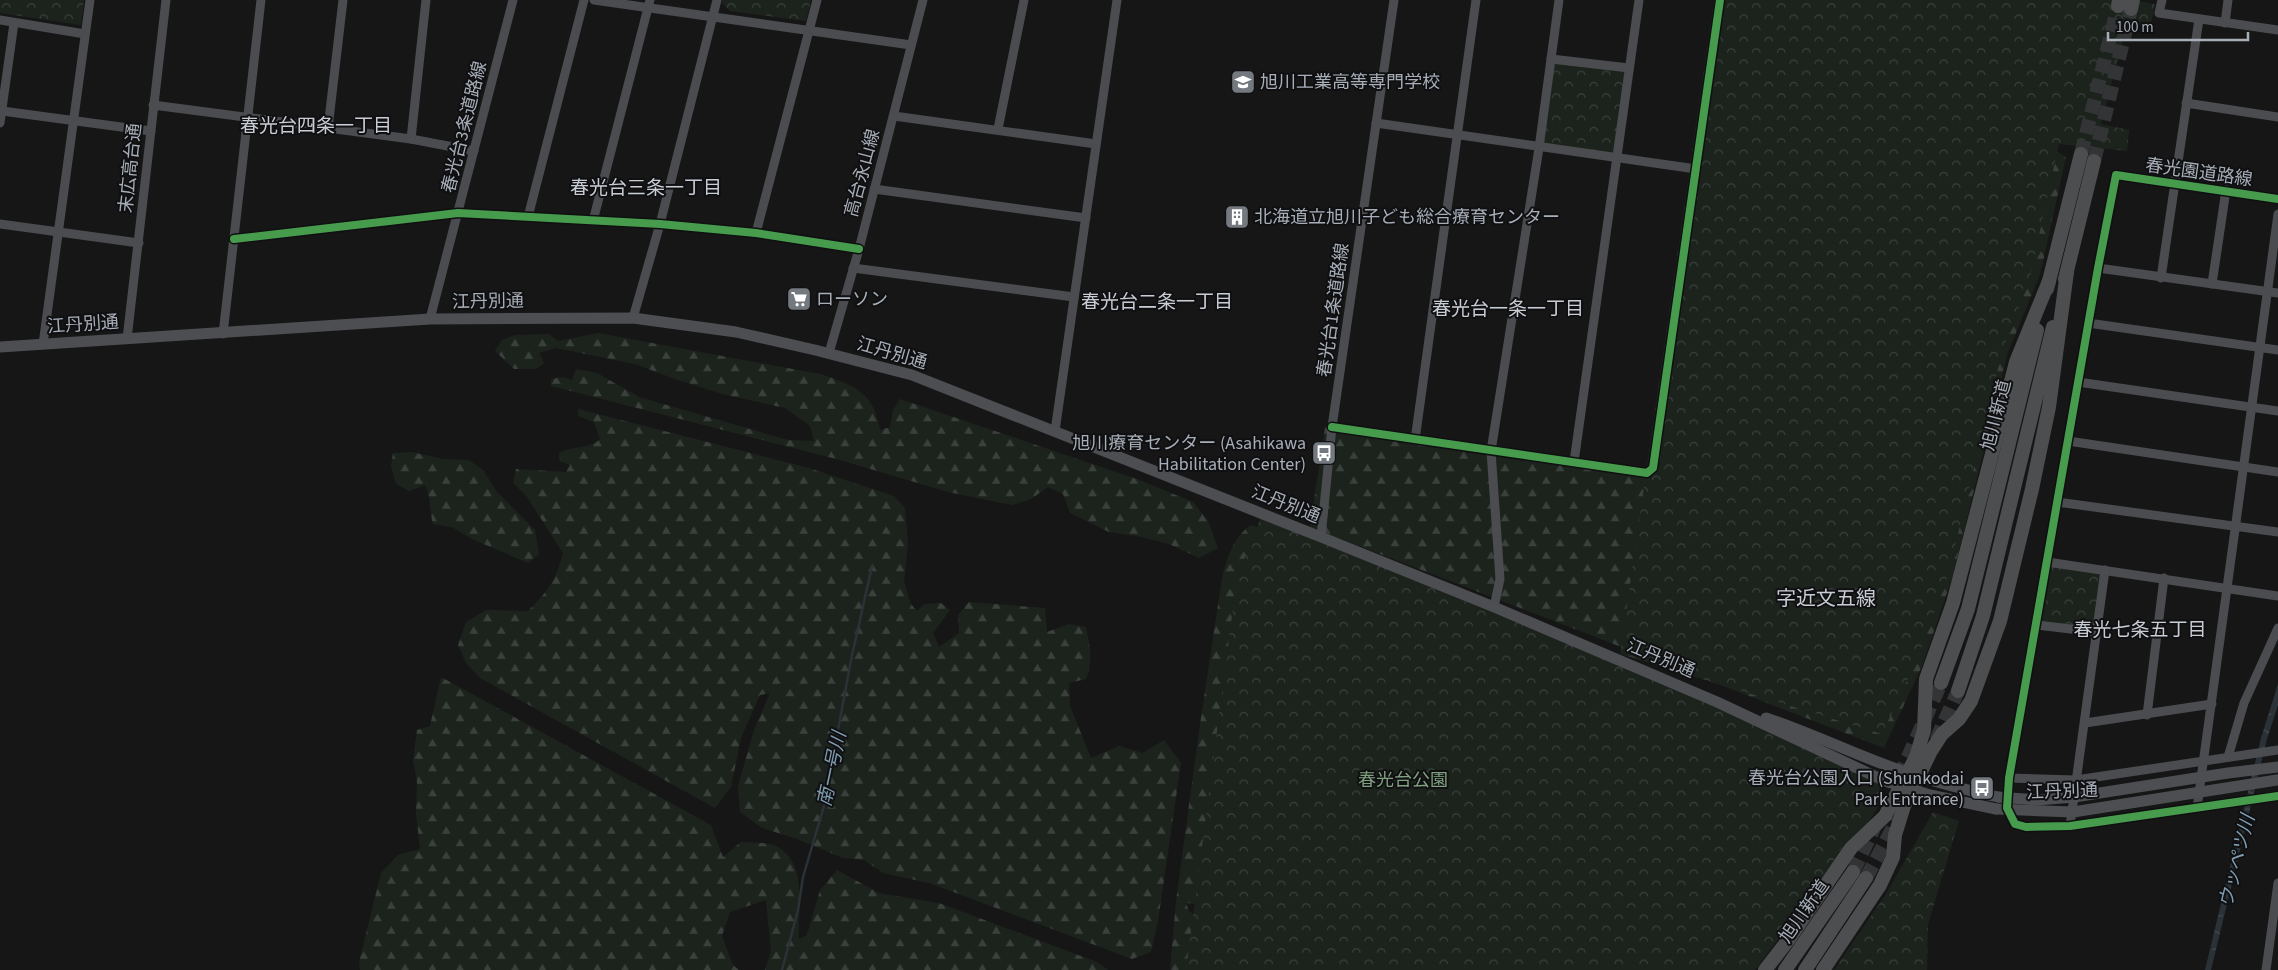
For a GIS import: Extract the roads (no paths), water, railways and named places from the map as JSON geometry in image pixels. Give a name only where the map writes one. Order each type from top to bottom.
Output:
[{"type":"highway","name":"旭川新道","points":[[1941,684],[1968,609],[2081,154]]},
{"type":"highway","name":"旭川新道","points":[[1958,690],[1984,616],[2094,161]]},
{"type":"highway","points":[[1765,970],[1789,939],[1850,848],[1885,816],[1942,734],[1959,719],[1971,700],[2000,622],[2032,489],[2049,407],[2067,272]]},
{"type":"highway","points":[[1913,775],[1924,730],[1926,679],[1953,603],[2016,362],[2049,281]]},
{"type":"highway","points":[[1823,970],[1880,886],[1893,857],[1906,788]]},
{"type":"highway","name":"旭川新道","points":[[1785,970],[1817,927],[1852,872]]},
{"type":"highway","name":"旭川新道","points":[[1805,970],[1866,878]]},
{"type":"main road","name":"江丹別通","points":[[0,347],[223,334],[430,319],[633,318],[736,332],[829,353],[912,375],[1494,607],[1717,702],[1885,781],[1906,788],[1996,809],[2073,812],[2277,780]]},
{"type":"main road","name":"江丹別通","points":[[1717,702],[1798,728],[1913,775],[1998,797],[2037,800],[2074,797],[2278,767]]},
{"type":"street","points":[[43,344],[90,0]]},
{"type":"street","name":"末広高台通","points":[[127,339],[166,0]]},
{"type":"street","points":[[223,334],[261,0]]},
{"type":"street","points":[[328,128],[343,0]]},
{"type":"street","points":[[410,139],[426,0]]},
{"type":"street","name":"春光台3条道路線","points":[[430,319],[513,0]]},
{"type":"street","points":[[528,217],[584,0]]},
{"type":"street","points":[[594,0],[649,4],[713,16],[911,45]]},
{"type":"street","points":[[633,318],[660,224],[717,0]]},
{"type":"street","points":[[756,234],[817,0]]},
{"type":"street","name":"高台永山線","points":[[829,353],[859,250],[923,0]]},
{"type":"street","points":[[998,130],[1024,0]]},
{"type":"street","points":[[1055,431],[1117,0]]},
{"type":"street","name":"春光台1条道路線","points":[[1321,537],[1332,427],[1394,0]]},
{"type":"street","points":[[1415,440],[1476,0]]},
{"type":"street","points":[[1494,607],[1500,579],[1491,451],[1539,148],[1559,0]]},
{"type":"street","points":[[1574,462],[1639,0]]},
{"type":"street","points":[[1332,427],[1648,473],[1653,468],[1720,0]]},
{"type":"street","points":[[2162,0],[2159,13],[2278,30]]},
{"type":"street","points":[[2225,23],[2228,0]]},
{"type":"street","points":[[593,221],[649,4]]},
{"type":"street","points":[[2161,278],[2199,19]]},
{"type":"street","points":[[0,20],[85,34]]},
{"type":"street","points":[[0,123],[14,23]]},
{"type":"street","points":[[1551,59],[1629,68]]},
{"type":"street","points":[[2186,103],[2278,117]]},
{"type":"street","points":[[153,105],[410,139],[474,151]]},
{"type":"street","points":[[2,111],[151,131]]},
{"type":"street","points":[[894,116],[1096,144]]},
{"type":"street","points":[[1376,124],[1696,170]]},
{"type":"street","name":"春光園道路線","points":[[2098,268],[2116,174],[2278,198]]},
{"type":"street","points":[[874,189],[1086,218]]},
{"type":"street","points":[[2212,284],[2226,190]]},
{"type":"street","points":[[234,239],[458,213],[660,224],[756,234],[859,250]]},
{"type":"street","points":[[2197,808],[2278,214]]},
{"type":"street","points":[[0,224],[138,243]]},
{"type":"street","points":[[853,268],[1074,297]]},
{"type":"street","points":[[2278,293],[2098,268],[2046,562],[2010,778],[2007,808],[2015,824],[2026,827],[2070,826],[2278,796]]},
{"type":"street","points":[[2088,323],[2278,350]]},
{"type":"street","points":[[2078,382],[2278,411]]},
{"type":"street","points":[[2068,441],[2278,472]]},
{"type":"street","points":[[2057,502],[2278,532]]},
{"type":"street","points":[[2046,562],[2278,596]]},
{"type":"street","points":[[2070,826],[2105,570]]},
{"type":"street","points":[[2147,715],[2164,578]]},
{"type":"street","points":[[2036,625],[2096,632]]},
{"type":"street","points":[[2232,756],[2244,703],[2278,628]]},
{"type":"street","points":[[2085,723],[2212,704]]},
{"type":"street","points":[[2010,778],[2076,780],[2278,750]]},
{"type":"street","points":[[2266,970],[2278,889]]},
{"type":"water","name":"ウッペツ川","points":[[2278,684],[2278,705],[2267,739],[2211,970],[2205,970],[2261,738]]},
{"type":"waterway","name":"南一号川","points":[[782,970],[798,910],[803,877],[824,806],[851,660],[872,566]]},
{"type":"tunnel","points":[[2081,154],[2118,6]]},
{"type":"tunnel","points":[[2094,161],[2131,9]]},
{"type":"tunnel","points":[[1899,777],[1941,683]]},
{"type":"tunnel","points":[[1936,740],[1958,691]]},
{"type":"tunnel","points":[[1866,878],[1897,820]]},
{"type":"tunnel","points":[[1853,872],[1875,826]]},
{"type":"place","name":"旭川工業高等専門学校","points":[[1243,82]]},
{"type":"place","name":"北海道立旭川子ども総合療育センター","points":[[1237,217]]},
{"type":"place","name":"ローソン","points":[[799,299]]},
{"type":"place","name":"旭川療育センター (Asahikawa Habilitation Center)","points":[[1324,453]]},
{"type":"place","name":"春光台公園入口 (Shunkodai Park Entrance)","points":[[1982,788]]},
{"type":"district","name":"春光台四条一丁目","points":[[316,125]]},
{"type":"district","name":"春光台三条一丁目","points":[[646,187]]},
{"type":"district","name":"春光台二条一丁目","points":[[1157,301]]},
{"type":"district","name":"春光台一条一丁目","points":[[1508,308]]},
{"type":"district","name":"字近文五線","points":[[1826,598]]},
{"type":"district","name":"春光七条五丁目","points":[[2140,629]]},
{"type":"park label","name":"春光台公園","points":[[1403,780]]}]
